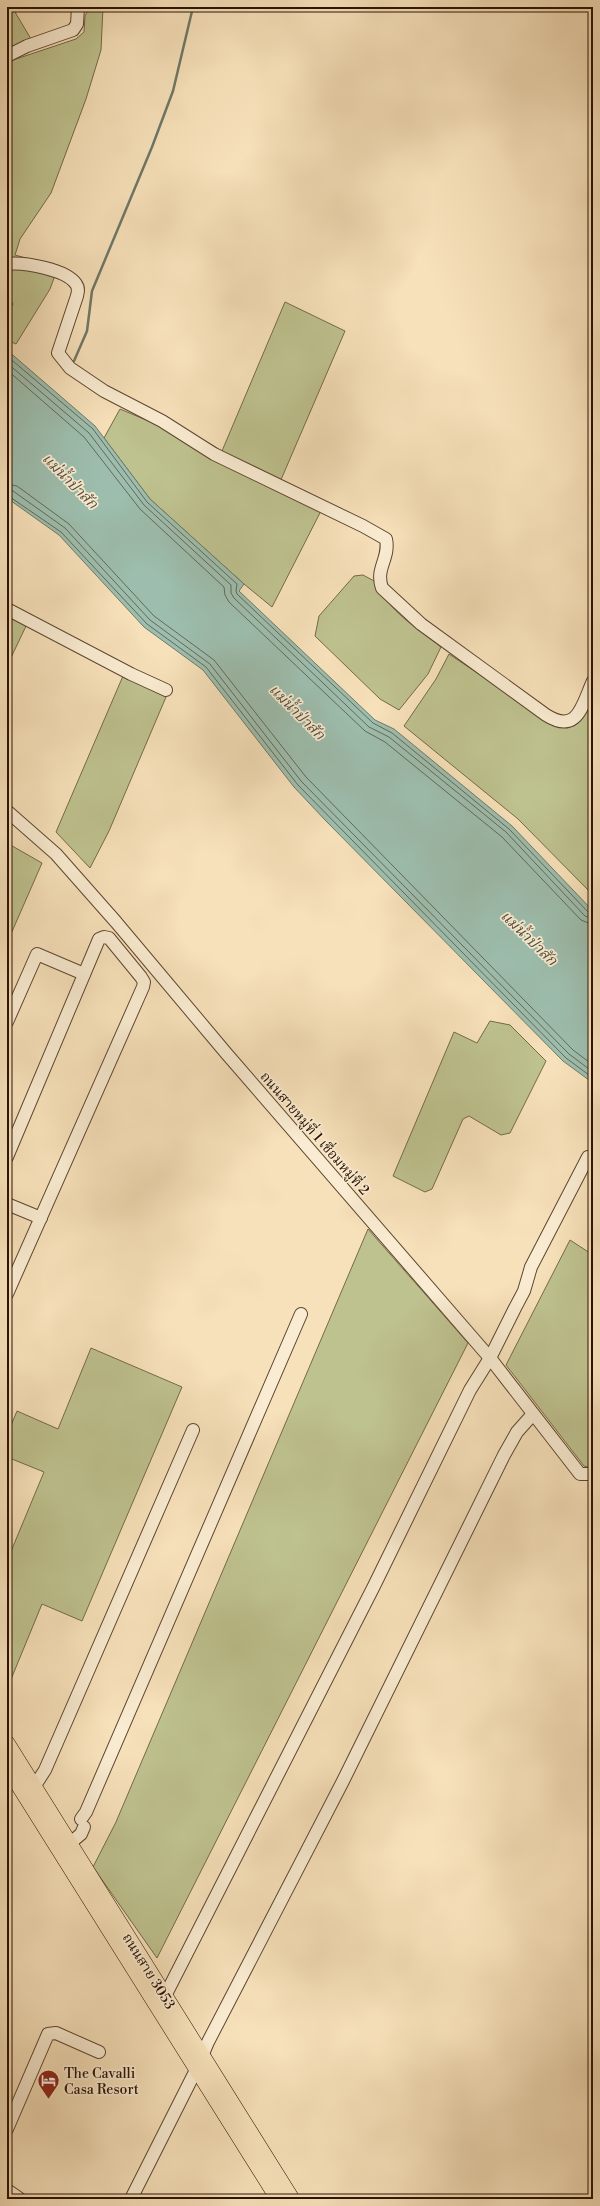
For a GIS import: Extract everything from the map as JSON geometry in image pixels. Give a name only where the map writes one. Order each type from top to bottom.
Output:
[{"type":"main road","name":"ถนนสาย 3053","points":[[7,1743],[165,1996],[200,2062],[278,2199]]},
{"type":"main road","name":"ถนนสาย 3053","points":[[7,1767],[200,2062],[292,2199]]},
{"type":"street","points":[[7,56],[27,46],[73,30],[77,24],[78,7]]},
{"type":"street","points":[[7,264],[23,262],[59,273],[75,282],[78,288],[77,296],[62,337],[58,353],[70,368],[104,391],[162,421],[214,454],[363,526],[386,540],[388,547],[380,570],[379,580],[382,588],[443,641],[546,715],[556,721],[566,723],[574,720],[580,711],[593,681]]},
{"type":"street","points":[[7,608],[130,674],[166,690]]},
{"type":"street","name":"ถนนสายหมู่ที่ 1 เชื่อมหมู่ที่ 2","points":[[7,811],[56,854],[84,885],[226,1054],[490,1358],[580,1474],[590,1474],[593,1471]]},
{"type":"street","points":[[7,1156],[99,939],[104,937],[109,938],[141,977],[144,982],[143,988],[7,1294]]},
{"type":"street","points":[[7,1022],[37,954],[84,974]]},
{"type":"street","points":[[165,1996],[370,1593],[470,1390],[490,1358],[524,1291],[538,1254],[588,1157]]},
{"type":"street","points":[[7,1204],[41,1218]]},
{"type":"street","points":[[68,1842],[83,1821],[301,1314]]},
{"type":"street","points":[[131,2199],[200,2062],[208,2042],[340,1788],[504,1455],[517,1432],[533,1414]]},
{"type":"street","points":[[34,1787],[45,1770],[193,1430]]},
{"type":"street","points":[[7,2129],[48,2034],[56,2032],[99,2052]]},
{"type":"street","points":[[7,2190],[20,2199]]},
{"type":"green space","points":[[7,7],[12,7],[31,39],[7,54]]},
{"type":"green space","points":[[103,7],[101,50],[86,99],[51,193],[20,239],[15,255],[58,267],[50,289],[16,344],[7,340],[7,314],[13,304],[7,295],[7,62],[76,39],[84,32],[85,16],[88,10]]},
{"type":"green space","points":[[285,302],[345,331],[280,482],[324,505],[272,607],[244,584],[150,499],[104,438],[120,409],[158,425],[163,416],[222,451]]},
{"type":"green space","points":[[363,575],[376,582],[388,602],[404,618],[441,647],[428,674],[399,710],[380,699],[315,636],[319,616],[354,576]]},
{"type":"green space","points":[[7,614],[27,624],[7,666]]},
{"type":"green space","points":[[449,654],[555,725],[567,728],[577,723],[593,691],[593,895],[518,819],[404,726],[436,679]]},
{"type":"green space","points":[[123,676],[166,697],[109,831],[90,868],[56,832]]},
{"type":"green space","points":[[7,843],[42,863],[7,943]]},
{"type":"green space","points":[[490,1021],[510,1025],[546,1061],[510,1133],[501,1135],[469,1116],[463,1119],[432,1189],[425,1192],[393,1176],[454,1032],[477,1043]]},
{"type":"green space","points":[[368,1229],[468,1343],[157,1958],[93,1867],[116,1822]]},
{"type":"green space","points":[[570,1240],[593,1255],[593,1466],[591,1468],[584,1466],[506,1365]]},
{"type":"green space","points":[[91,1348],[182,1387],[82,1621],[42,1604],[7,1689],[7,1561],[44,1472],[7,1457],[7,1435],[17,1411],[58,1429]]},
{"type":"water","name":"แม่น้ำป่าสัก","points":[[7,350],[95,426],[150,499],[244,584],[239,591],[375,720],[394,729],[512,826],[593,911],[593,1083],[563,1061],[326,821],[294,787],[203,670],[144,627],[59,535],[7,498]]},
{"type":"waterway","points":[[74,361],[87,331],[92,291],[152,147],[173,91],[193,7]]},
{"type":"place","name":"The Cavalli Casa Resort","points":[[48,2100]]}]
